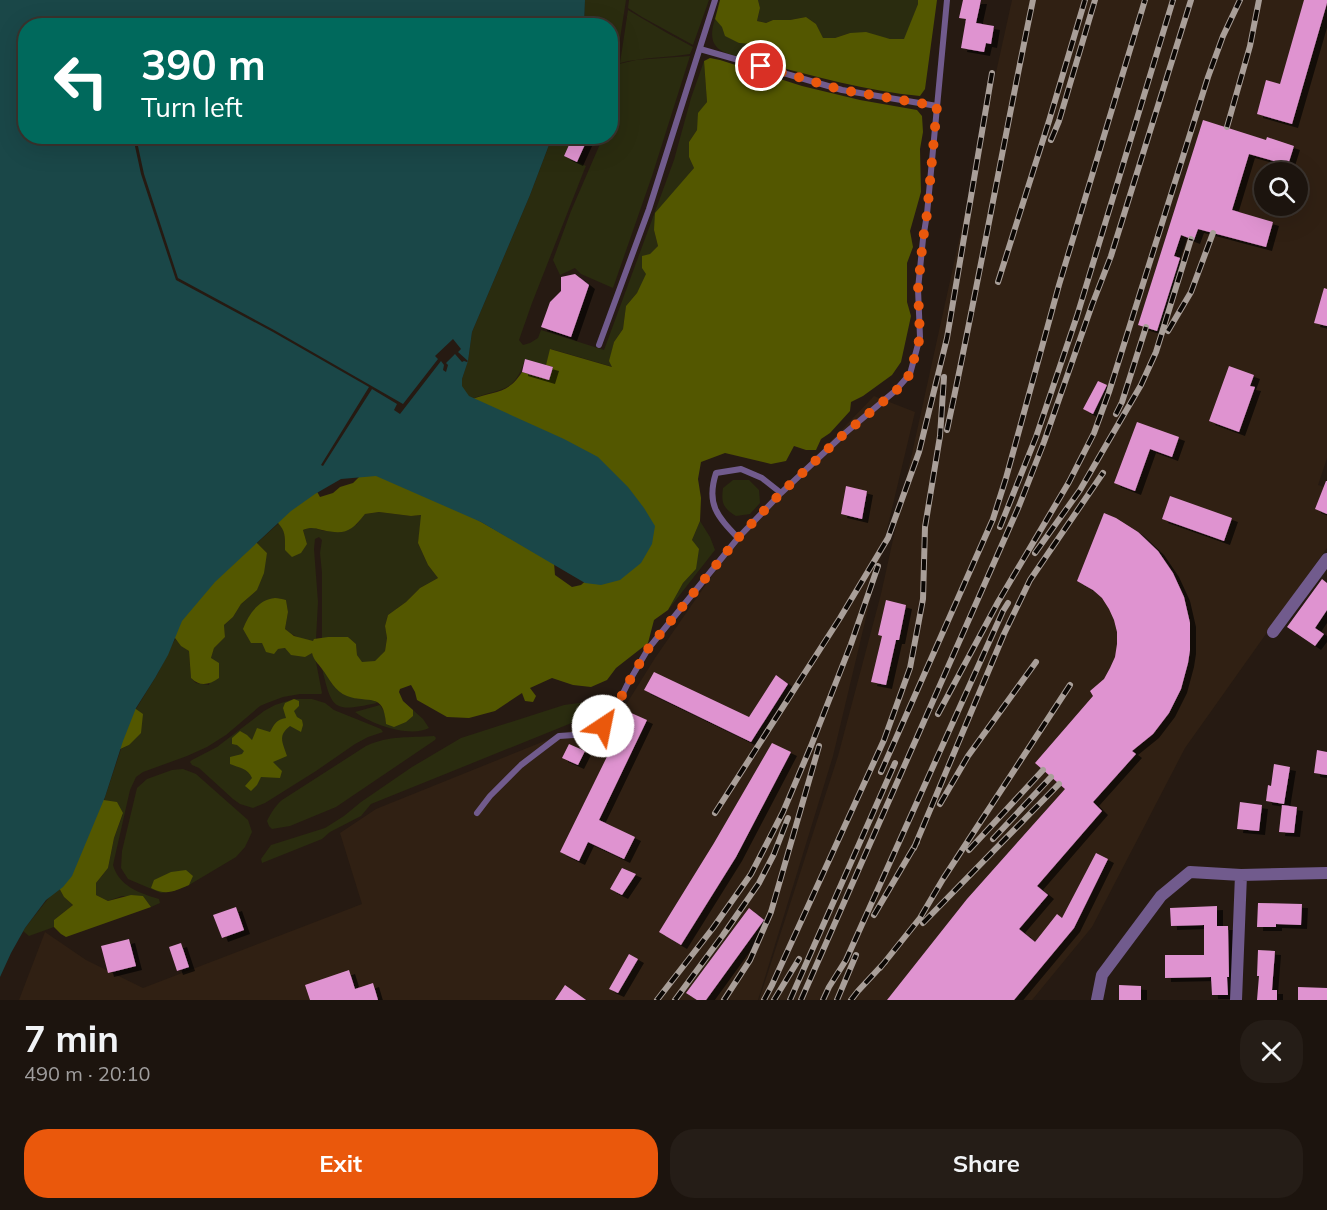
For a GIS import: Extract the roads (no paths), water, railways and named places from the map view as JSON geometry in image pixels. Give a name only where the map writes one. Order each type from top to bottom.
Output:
[{"type":"street","points":[[1273,632],[1327,559]]},
{"type":"street","points":[[1097,1000],[1102,975],[1161,896],[1190,872],[1241,875],[1327,873]]},
{"type":"street","points":[[1236,1000],[1241,875]]},
{"type":"lane","points":[[599,345],[649,209],[715,0]]},
{"type":"lane","points":[[477,813],[490,796],[521,765],[559,736],[590,734],[603,726],[613,714],[648,649],[738,538],[781,493],[844,434],[896,391],[910,374],[920,337],[918,289],[947,0]]},
{"type":"lane","points":[[700,49],[842,90],[937,106]]},
{"type":"lane","points":[[738,538],[720,520],[712,503],[712,486],[716,473],[741,469],[762,478],[781,493]]},
{"type":"water","points":[[0,0],[585,0],[584,18],[18,18],[18,144],[549,144],[472,332],[462,386],[469,396],[598,457],[628,487],[655,526],[652,544],[641,563],[620,580],[601,585],[585,583],[481,522],[376,476],[341,479],[315,494],[291,511],[215,582],[182,621],[168,655],[136,708],[105,797],[72,876],[63,887],[46,900],[25,928],[0,977]]},
{"type":"railway","points":[[947,430],[1033,0]]},
{"type":"railway","points":[[998,282],[1085,0]]},
{"type":"railway","points":[[1051,140],[1059,121],[1095,0]]},
{"type":"railway","points":[[881,772],[993,519],[1059,285],[1145,0]]},
{"type":"railway","points":[[1000,527],[1036,437],[1077,316],[1173,0]]},
{"type":"railway","points":[[801,1000],[1019,506],[1044,442],[1111,256],[1191,0]]},
{"type":"railway","points":[[938,714],[998,602],[1069,482],[1094,433],[1208,77],[1223,36],[1240,0]]},
{"type":"railway","points":[[1227,127],[1250,46],[1259,0]]},
{"type":"railway","points":[[715,813],[840,618],[888,538],[919,452],[947,338],[992,73]]},
{"type":"railway","points":[[1168,331],[1191,292],[1213,233]]},
{"type":"railway","points":[[1035,553],[1080,490],[1141,385],[1156,352],[1191,239]]},
{"type":"railway","points":[[1116,414],[1146,327]]},
{"type":"railway","points":[[764,1000],[884,740],[910,668],[923,599],[925,527],[940,436],[944,377]]},
{"type":"railway","points":[[914,848],[1004,634],[1030,580],[1103,473]]},
{"type":"railway","points":[[657,1000],[713,928],[751,874],[783,812],[851,644],[878,566]]},
{"type":"railway","points":[[823,1000],[846,960],[1008,603]]},
{"type":"railway","points":[[940,804],[968,756],[1036,662]]},
{"type":"railway","points":[[880,968],[920,918],[1070,685]]},
{"type":"railway","points":[[724,1000],[750,960],[771,912],[819,746]]},
{"type":"railway","points":[[790,1000],[895,763]]},
{"type":"railway","points":[[969,850],[1043,770]]},
{"type":"railway","points":[[993,839],[1051,777]]},
{"type":"railway","points":[[923,923],[1059,784]]},
{"type":"railway","points":[[675,1000],[759,883],[774,854],[788,818]]},
{"type":"railway","points":[[874,915],[917,842]]},
{"type":"railway","points":[[837,1000],[856,955]]},
{"type":"railway","points":[[774,1000],[799,959]]},
{"type":"railway","points":[[851,1000],[885,962]]}]
